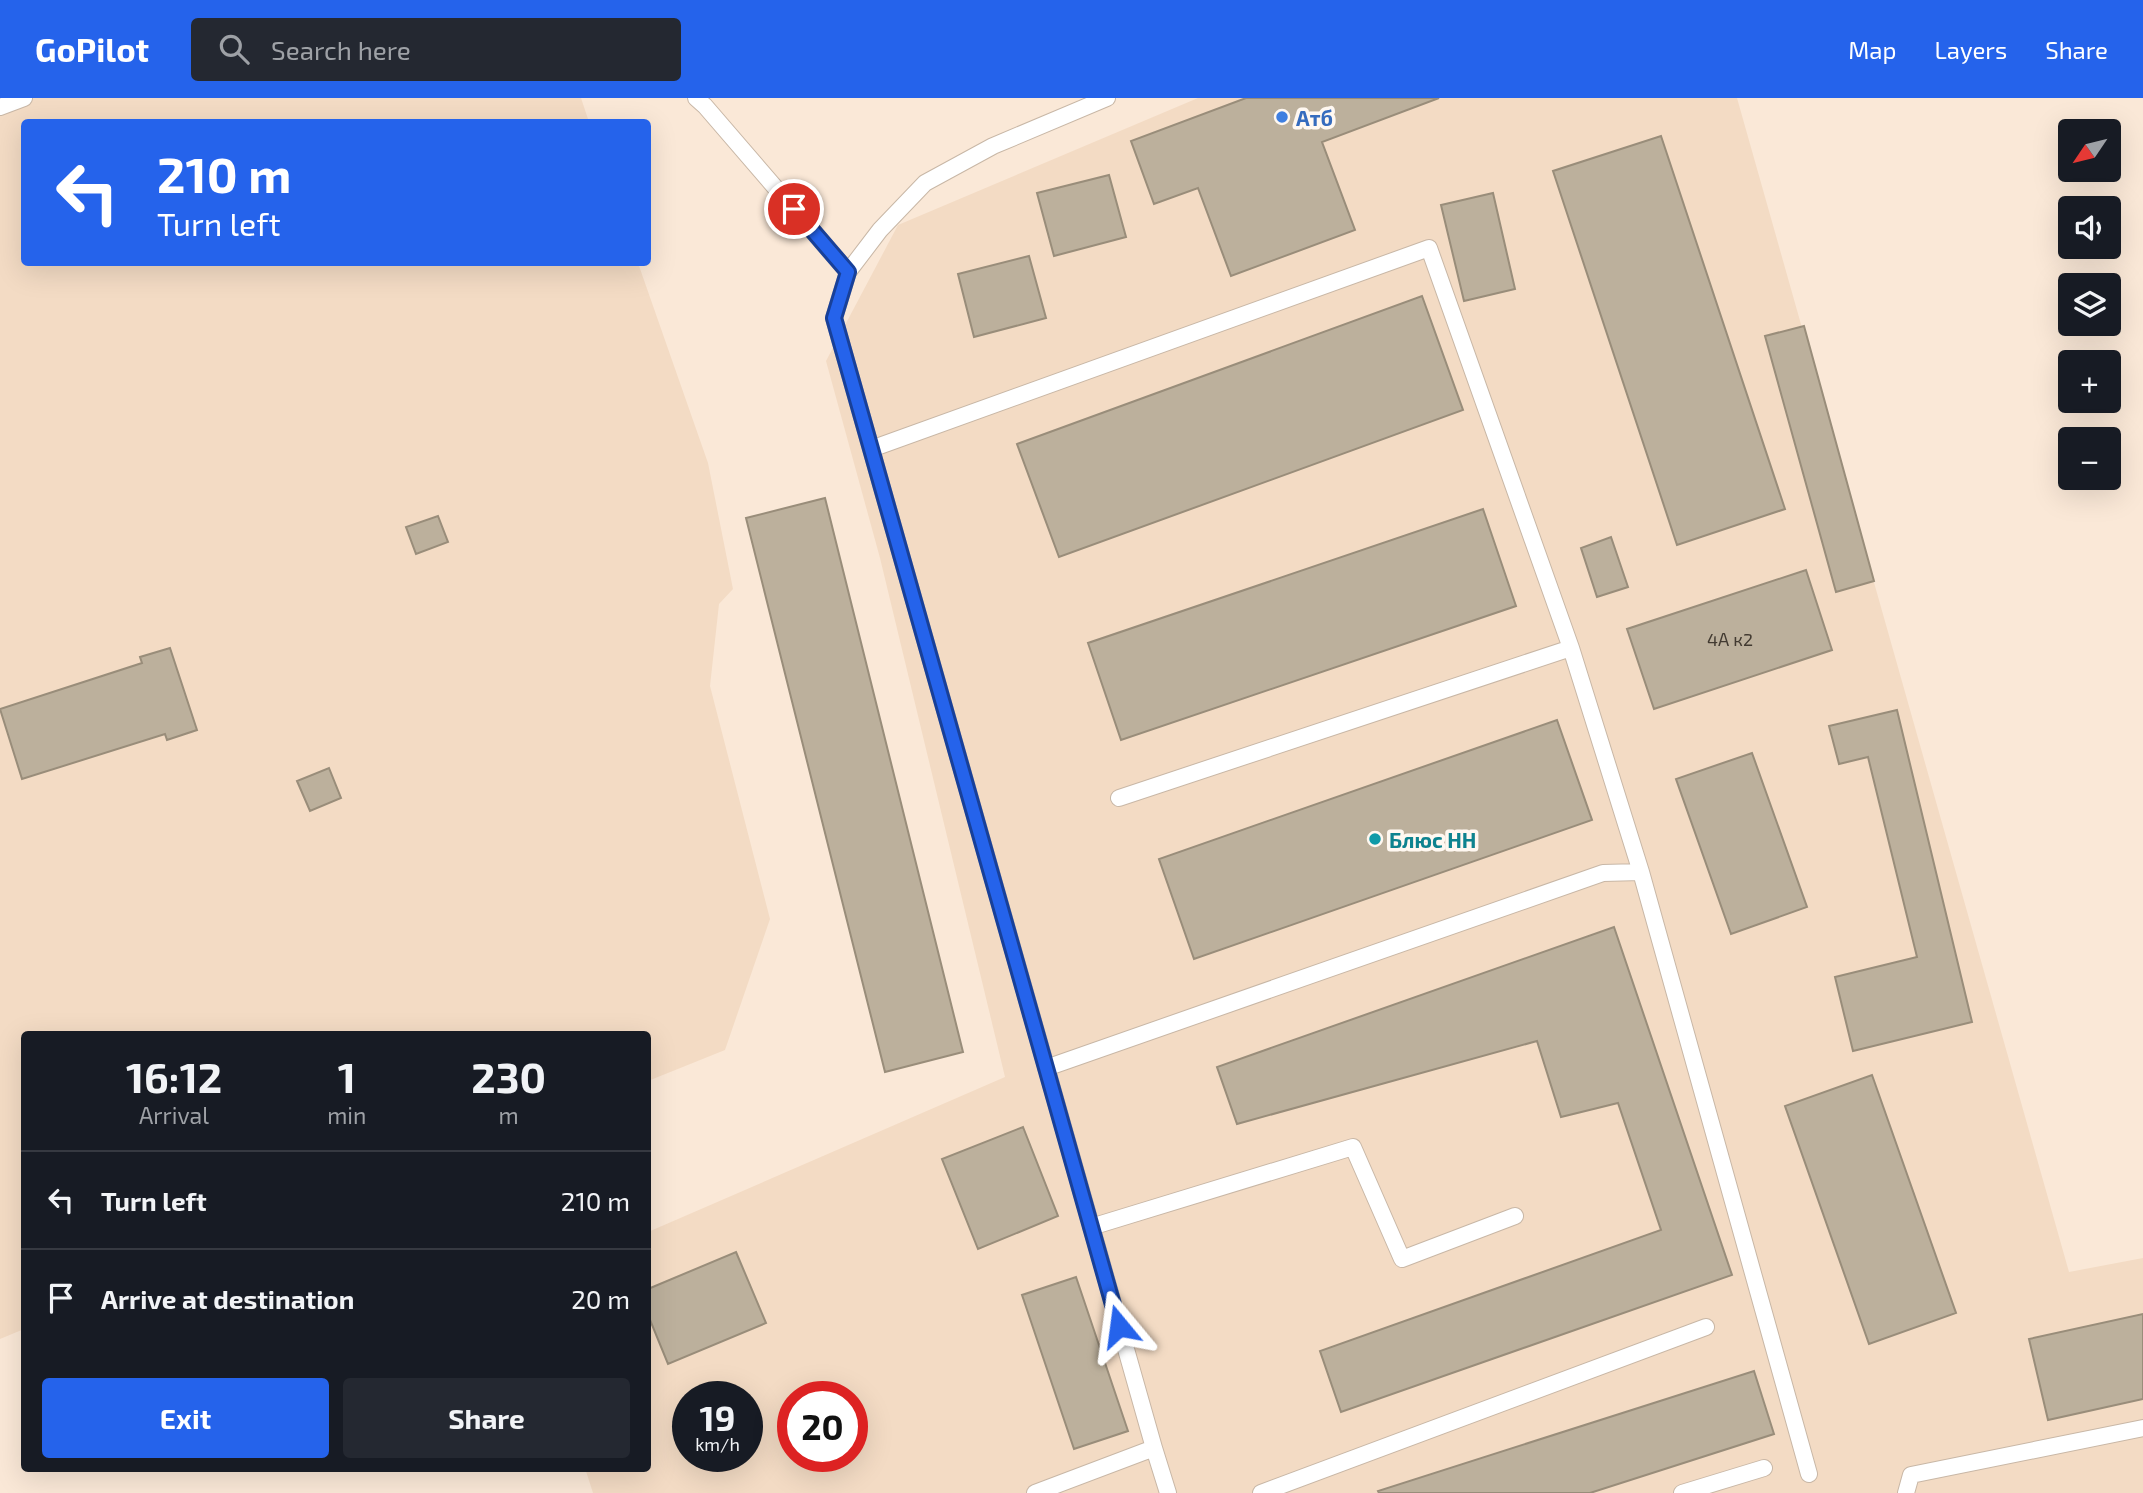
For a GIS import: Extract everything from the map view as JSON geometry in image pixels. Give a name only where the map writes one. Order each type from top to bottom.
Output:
[{"type":"lane","points":[[0,107],[24,98]]},
{"type":"lane","points":[[696,98],[848,272]]},
{"type":"lane","points":[[1107,98],[993,146],[925,183],[880,230],[848,272],[834,318],[1168,1493]]},
{"type":"lane","points":[[871,449],[1429,248],[1571,648],[1641,872],[1809,1474]]},
{"type":"lane","points":[[1119,798],[1571,648]]},
{"type":"lane","points":[[1046,1068],[1603,873],[1641,872]]},
{"type":"lane","points":[[1091,1227],[1353,1147],[1402,1259],[1515,1216]]},
{"type":"lane","points":[[1261,1493],[1706,1326]]},
{"type":"lane","points":[[1906,1493],[1911,1475],[2143,1428]]},
{"type":"lane","points":[[1035,1493],[1154,1448]]},
{"type":"lane","points":[[1682,1493],[1764,1468]]},
{"type":"shaded area","points":[[0,98],[581,98],[588,119],[21,119],[21,266],[639,266],[708,463],[733,589],[719,604],[710,686],[770,919],[725,1050],[651,1080],[651,1031],[21,1031],[21,1330],[0,1339]]},
{"type":"shaded area","points":[[1198,98],[1737,98],[2069,1272],[2143,1258],[2143,1493],[593,1493],[586,1472],[651,1472],[651,1231],[1005,1077],[880,558],[826,361],[898,225]]},
{"type":"building","points":[[1246,98],[1439,98],[1322,142],[1355,230],[1231,276],[1198,188],[1154,204],[1131,141]]},
{"type":"building","points":[[1661,136],[1785,509],[1677,545],[1553,171]]},
{"type":"building","points":[[1109,175],[1126,237],[1054,256],[1037,193]]},
{"type":"building","points":[[1493,193],[1515,289],[1464,301],[1441,205]]},
{"type":"building","points":[[1029,256],[1046,318],[974,337],[958,274]]},
{"type":"building","points":[[1422,296],[1463,410],[1059,557],[1017,444]]},
{"type":"building","points":[[1804,326],[1874,581],[1836,592],[1765,336]]},
{"type":"building","points":[[825,498],[963,1052],[885,1072],[746,518]]},
{"type":"building","points":[[1483,509],[1516,606],[1121,740],[1088,643]]},
{"type":"building","points":[[438,516],[448,542],[416,554],[406,527]]},
{"type":"building","points":[[1611,537],[1628,587],[1597,597],[1581,548]]},
{"type":"building","points":[[1806,570],[1832,650],[1654,709],[1627,629]]},
{"type":"building","points":[[170,648],[197,730],[167,740],[165,734],[22,779],[0,709],[142,663],[140,657]]},
{"type":"building","points":[[1897,710],[1972,1022],[1853,1051],[1835,977],[1917,957],[1868,757],[1839,764],[1829,726]]},
{"type":"building","name":"Блюс НН","points":[[1557,720],[1592,820],[1194,959],[1159,859]]},
{"type":"building","points":[[1752,753],[1807,907],[1731,934],[1676,779]]},
{"type":"building","points":[[329,768],[341,798],[310,811],[297,781]]},
{"type":"building","points":[[1614,927],[1732,1275],[1341,1412],[1320,1351],[1661,1230],[1618,1103],[1561,1117],[1537,1041],[1237,1124],[1217,1067]]},
{"type":"building","points":[[1872,1075],[1956,1313],[1869,1344],[1785,1106]]},
{"type":"building","points":[[1023,1127],[1058,1216],[978,1249],[942,1159]]},
{"type":"building","points":[[736,1252],[766,1323],[668,1364],[651,1322],[651,1288]]},
{"type":"building","points":[[1076,1277],[1128,1431],[1074,1449],[1022,1295]]},
{"type":"building","points":[[2143,1314],[2143,1399],[2048,1420],[2029,1339]]},
{"type":"building","points":[[1754,1371],[1774,1434],[1590,1493],[1378,1491]]},
{"type":"place","name":"Атб","points":[[1282,117]]},
{"type":"place","name":"Блюс НН","points":[[1375,839]]},
{"type":"route","points":[[794,209],[848,272],[834,318],[1119,1326]]}]
